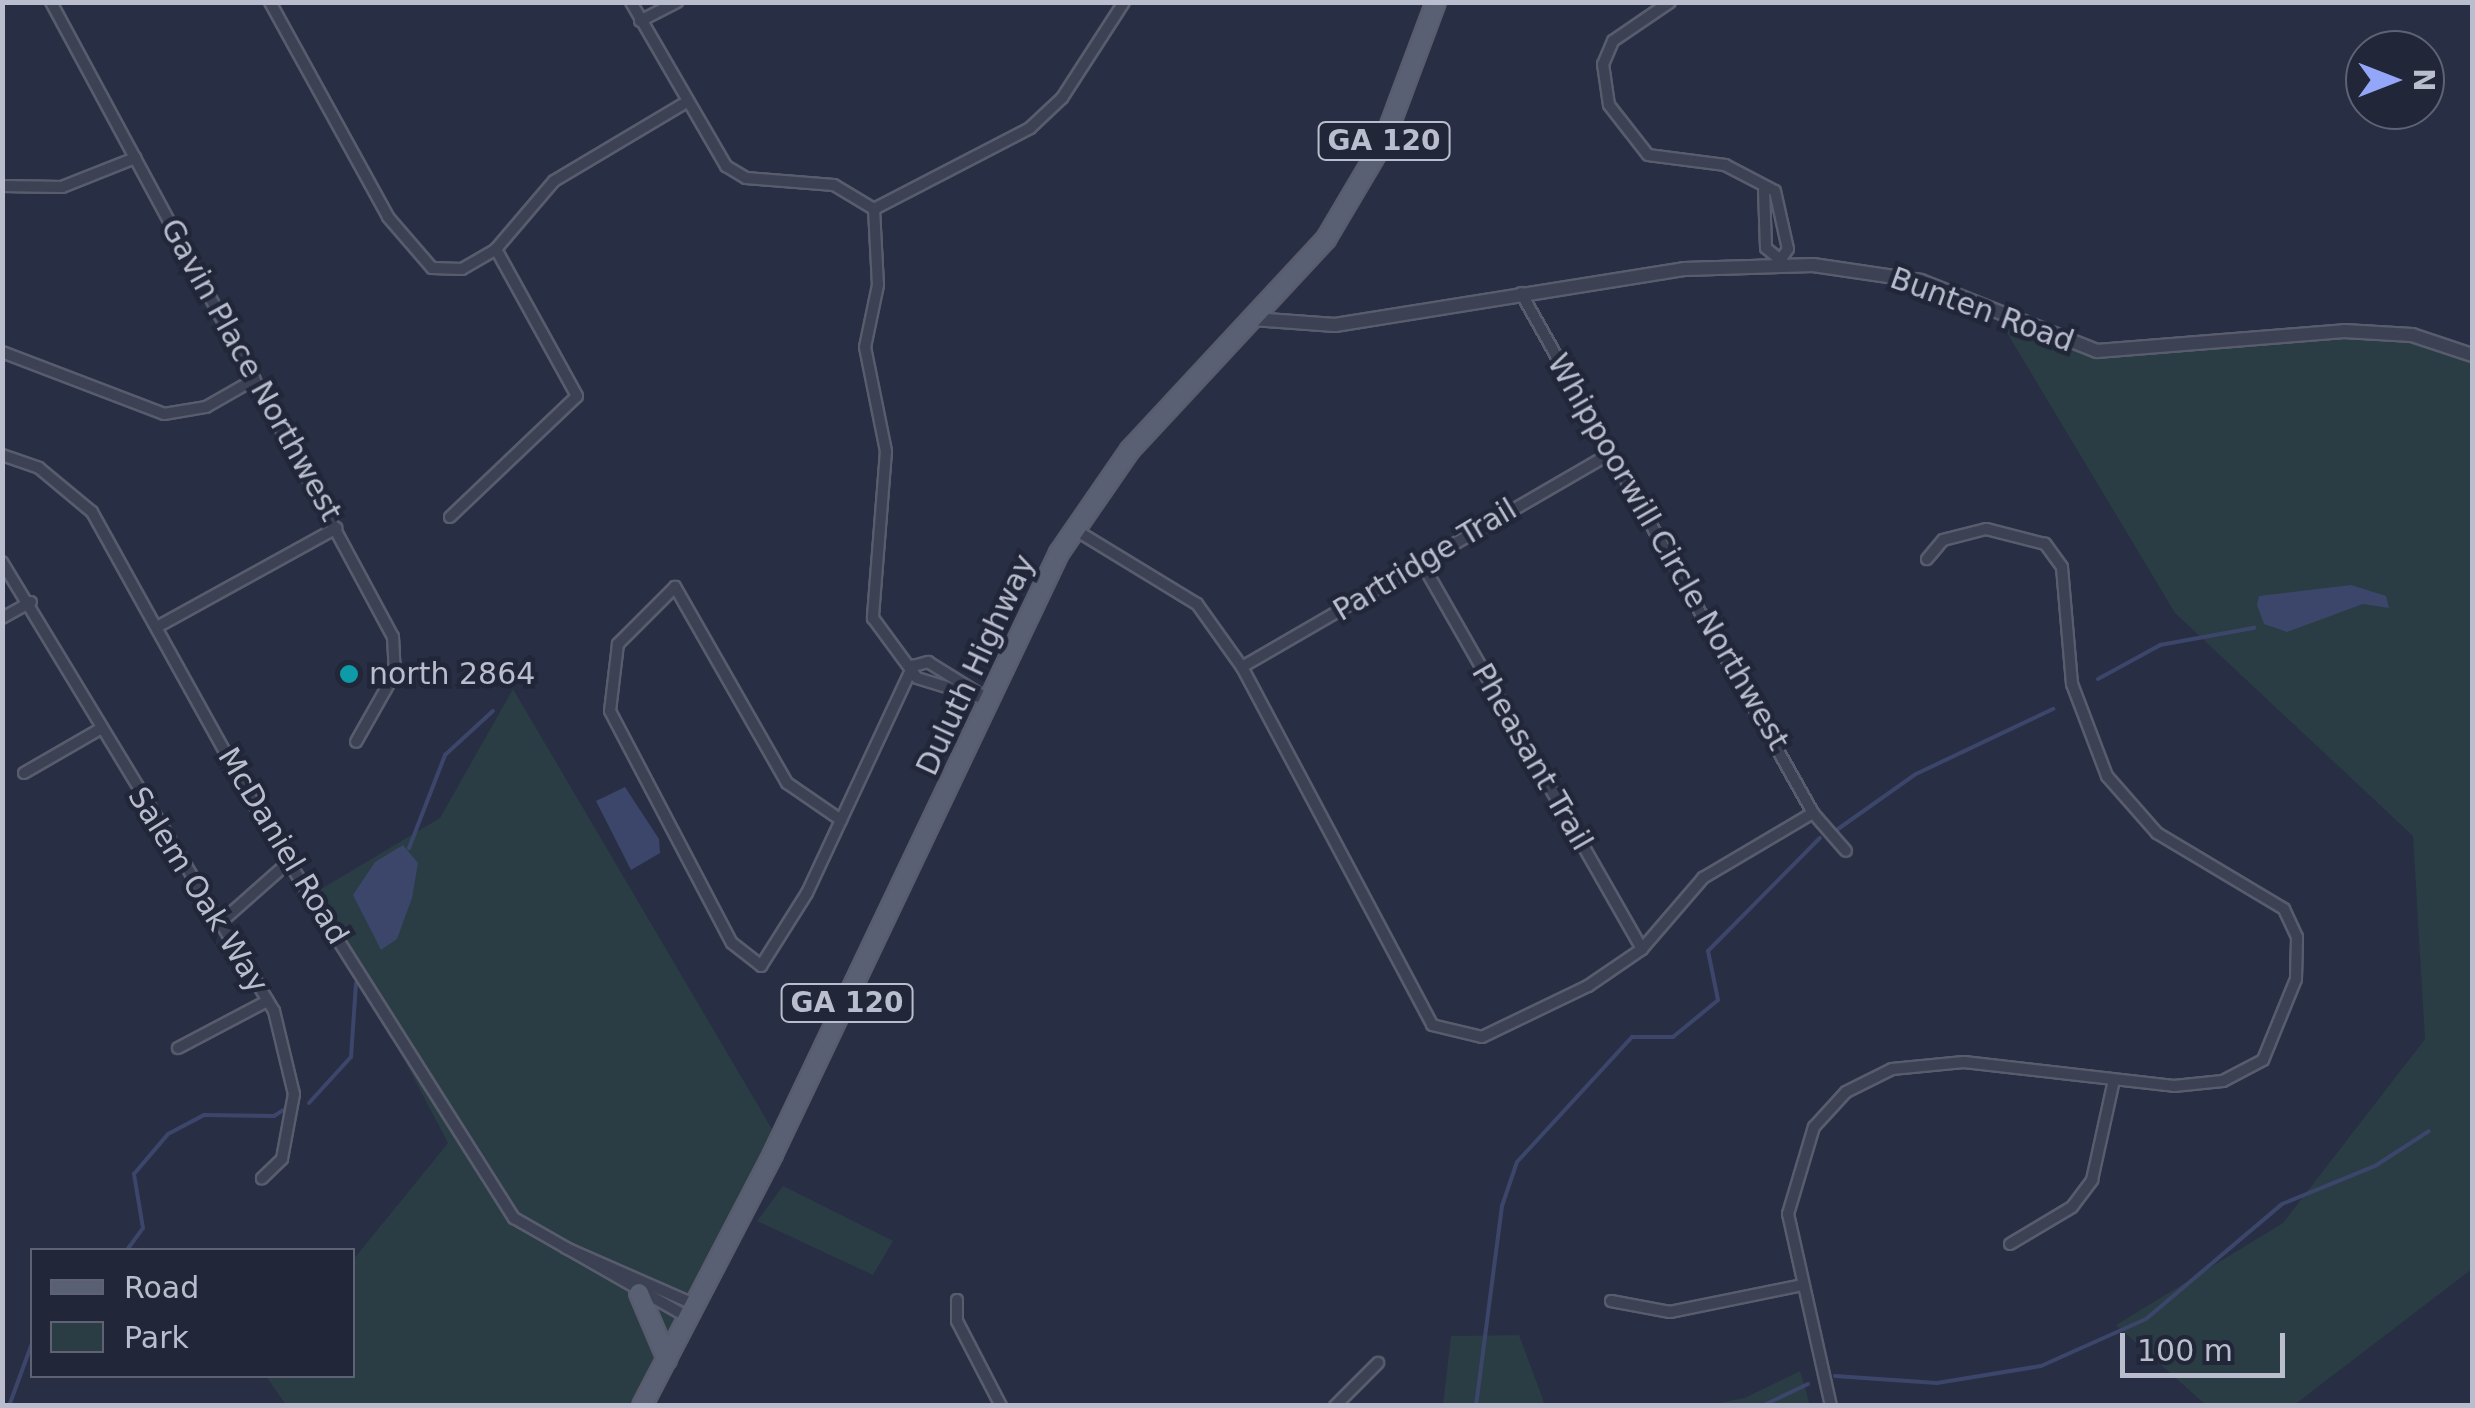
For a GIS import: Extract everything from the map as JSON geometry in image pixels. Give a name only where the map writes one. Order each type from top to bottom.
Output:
[{"type":"main road","name":"Duluth Highway","points":[[642,1406],[692,1312],[1073,529],[1130,450],[1253,319],[1338,220],[1384,140],[1436,2]]},
{"type":"main road","points":[[639,1293],[667,1359]]},
{"type":"street","name":"Gavin Place Northwest","points":[[51,2],[393,637],[395,673],[356,742]]},
{"type":"street","points":[[270,2],[412,254],[462,270],[496,250],[554,180],[683,104]]},
{"type":"street","points":[[631,2],[683,104],[726,166],[746,178],[834,185],[874,209]]},
{"type":"street","points":[[640,21],[676,2]]},
{"type":"street","points":[[874,209],[1030,128],[1062,98],[1124,2]]},
{"type":"street","points":[[1670,2],[1613,41],[1603,64],[1610,106],[1648,155],[1725,164],[1764,190],[1775,191],[1788,250],[1777,262],[1766,248],[1764,190]]},
{"type":"street","points":[[2,186],[62,187],[135,158]]},
{"type":"street","points":[[874,209],[878,285],[865,347],[886,451],[870,594],[887,646],[912,666],[917,678],[990,700]]},
{"type":"street","points":[[1766,214],[1782,210]]},
{"type":"street","points":[[450,517],[577,396],[496,250]]},
{"type":"street","name":"Bunten Road","points":[[1253,319],[1335,324],[1520,292],[1777,262],[1921,281],[2097,351],[2344,330],[2412,336],[2472,355]]},
{"type":"street","name":"Whippoorwill Circle Northwest","points":[[1520,292],[1812,813],[1846,851]]},
{"type":"street","points":[[2,352],[164,414],[206,407],[256,379]]},
{"type":"street","name":"Partridge Trail","points":[[1242,667],[1609,454]]},
{"type":"street","name":"McDaniel Road","points":[[2,456],[39,468],[92,512],[290,861],[481,1174],[514,1218],[639,1293],[692,1312]]},
{"type":"street","points":[[157,626],[336,528]]},
{"type":"street","points":[[1831,1406],[1798,1286],[1792,1181],[1814,1127],[1846,1092],[1892,1069],[1964,1062],[2174,1086],[2250,1072],[2290,1007],[2297,936],[2284,910],[2158,833],[2107,776],[2072,684],[2062,567],[2045,544],[1986,528],[1943,540],[1927,559]]},
{"type":"street","points":[[1073,529],[1197,604],[1242,667],[1432,1024],[1462,1036],[1501,1030],[1642,949],[1703,878],[1812,813]]},
{"type":"street","name":"Salem Oak Way","points":[[2,562],[31,602],[102,728],[267,1001],[290,1055],[294,1094],[282,1158],[262,1178]]},
{"type":"street","name":"Pheasant Trail","points":[[1423,565],[1642,949]]},
{"type":"street","points":[[841,820],[787,783],[674,587],[618,644],[610,711],[732,943],[761,966],[841,820],[912,666]]},
{"type":"street","points":[[2,618],[31,602]]},
{"type":"street","points":[[912,666],[928,662],[990,700]]},
{"type":"street","points":[[24,772],[102,728]]},
{"type":"street","points":[[220,922],[290,861]]},
{"type":"street","points":[[178,1048],[267,1001]]},
{"type":"street","points":[[2010,1244],[2072,1208],[2092,1180],[2114,1080]]},
{"type":"street","name":"McDaniel Road","points":[[560,1247],[592,1252],[692,1312]]},
{"type":"street","points":[[1611,1301],[1670,1312],[1798,1286]]},
{"type":"street","points":[[957,1300],[957,1320],[1002,1406]]},
{"type":"street","points":[[1335,1406],[1378,1363]]},
{"type":"green space","points":[[2000,321],[2095,359],[2320,329],[2422,343],[2472,362],[2472,1269],[2294,1405],[2206,1405],[2116,1325],[2283,1223],[2425,1039],[2413,836],[2175,613]]},
{"type":"green space","points":[[513,689],[779,1141],[639,1405],[286,1405],[267,1378],[355,1378],[355,1258],[448,1143],[316,892],[440,818]]},
{"type":"green space","points":[[783,1186],[893,1241],[873,1275],[757,1221]]},
{"type":"green space","points":[[1519,1335],[1545,1405],[1443,1405],[1451,1336]]},
{"type":"green space","points":[[1800,1371],[1810,1405],[1708,1405],[1745,1398]]},
{"type":"water","points":[[2351,585],[2386,596],[2389,608],[2363,604],[2287,632],[2264,624],[2257,605],[2259,596]]},
{"type":"water","points":[[625,787],[659,839],[660,853],[631,870],[596,801]]},
{"type":"water","points":[[403,845],[418,863],[412,898],[397,939],[381,950],[353,895],[375,862]]},
{"type":"waterway","points":[[2098,679],[2160,645],[2254,628]]},
{"type":"waterway","points":[[1838,829],[1916,774],[2053,709]]},
{"type":"waterway","points":[[409,848],[445,755],[493,711]]},
{"type":"waterway","points":[[1476,1406],[1502,1206],[1517,1162],[1632,1037],[1673,1037],[1718,1000],[1708,951],[1820,838]]},
{"type":"waterway","points":[[309,1103],[351,1057],[356,983]]},
{"type":"waterway","points":[[128,1248],[143,1228],[134,1174],[168,1134],[204,1115],[274,1116],[287,1108]]},
{"type":"waterway","points":[[1835,1376],[1937,1383],[2041,1366],[2146,1319],[2282,1204],[2375,1166],[2429,1131]]},
{"type":"waterway","points":[[9,1406],[30,1348]]},
{"type":"waterway","points":[[1762,1406],[1808,1384]]},
{"type":"place","name":"north 2864","points":[[349,674]]}]
